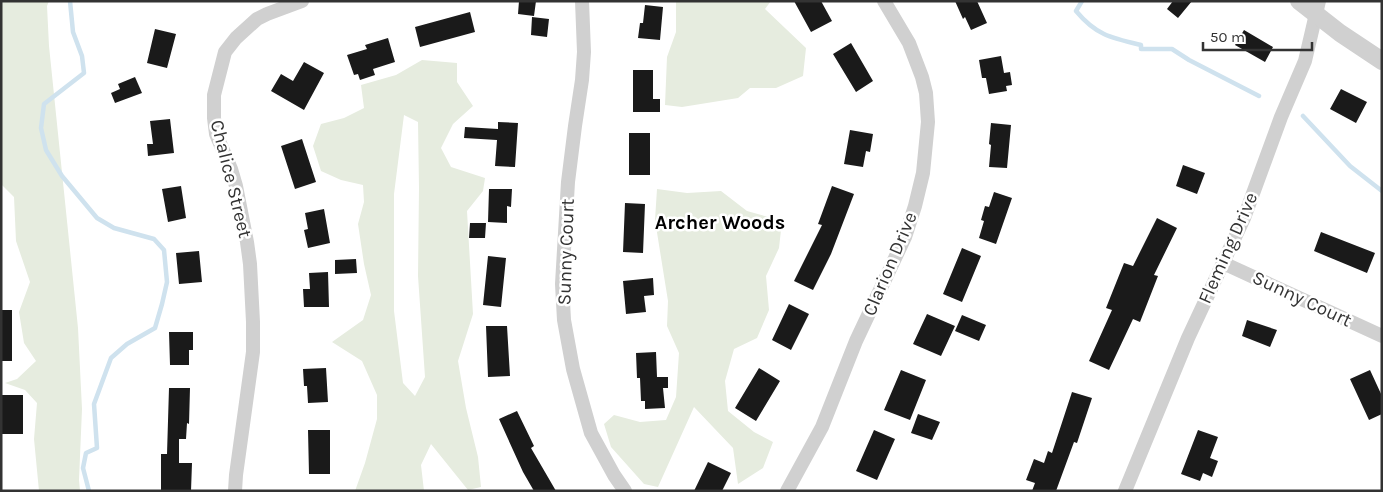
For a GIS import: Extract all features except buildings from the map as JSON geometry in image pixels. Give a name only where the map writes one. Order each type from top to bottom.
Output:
[{"type":"street","name":"Chalice Street","points":[[235,491],[252,352],[253,322],[247,242],[231,169],[216,134],[214,95],[225,52],[236,38],[257,19],[302,1]]},
{"type":"street","name":"Sunny Court","points":[[582,1],[584,52],[568,182],[562,284],[564,320],[573,369],[590,433],[625,491]]},
{"type":"street","name":"Clarion Drive","points":[[787,491],[822,427],[856,341],[905,237],[923,173],[928,122],[926,93],[909,43],[884,1]]},
{"type":"street","points":[[1299,1],[1318,8],[1340,34],[1382,61]]},
{"type":"street","name":"Fleming Drive","points":[[1126,491],[1164,393],[1244,218],[1281,117],[1305,61],[1318,8]]},
{"type":"street","name":"Sunny Court","points":[[1223,263],[1382,336]]},
{"type":"shaded area","points":[[1,1],[49,1],[47,6],[49,46],[78,328],[82,409],[80,491],[39,491],[34,439],[37,403],[25,390],[5,383],[17,379],[36,361],[24,343],[19,312],[30,282],[16,241],[14,197],[1,184]]},
{"type":"shaded area","points":[[676,1],[771,1],[765,9],[806,48],[803,76],[776,88],[750,88],[738,98],[682,107],[665,105],[667,57],[676,32]]},
{"type":"shaded area","points":[[422,60],[457,63],[457,82],[473,106],[453,124],[441,148],[451,167],[485,178],[483,191],[467,211],[473,314],[458,361],[466,408],[478,457],[481,487],[468,490],[431,444],[421,465],[424,491],[355,491],[377,419],[377,395],[362,361],[332,342],[363,320],[371,295],[358,224],[364,202],[363,185],[341,180],[321,171],[313,146],[321,124],[344,118],[364,108],[361,85],[396,75]],"holes":[[[404,115],[418,122],[418,276],[425,377],[415,396],[403,383],[394,311],[394,194]]]},
{"type":"shaded area","points":[[657,189],[687,193],[721,191],[747,211],[782,221],[779,248],[766,276],[769,310],[757,338],[734,349],[725,381],[728,411],[754,432],[773,442],[763,468],[738,484],[733,448],[694,407],[658,487],[644,484],[611,447],[604,424],[614,415],[640,422],[666,420],[676,397],[679,353],[667,326],[668,301],[655,220]]},
{"type":"waterway","points":[[70,1],[73,32],[82,56],[84,73],[44,104],[41,128],[46,150],[62,176],[97,218],[114,228],[154,239],[164,250],[167,282],[155,328],[127,344],[111,358],[94,404],[97,448],[86,453],[83,468],[89,491]]},
{"type":"waterway","points":[[1082,1],[1076,11],[1097,30],[1141,45],[1141,49],[1172,49],[1189,60],[1259,96]]},
{"type":"waterway","points":[[1303,116],[1350,166],[1382,191]]},
{"type":"district","name":"Archer Woods","points":[[720,222]]}]
